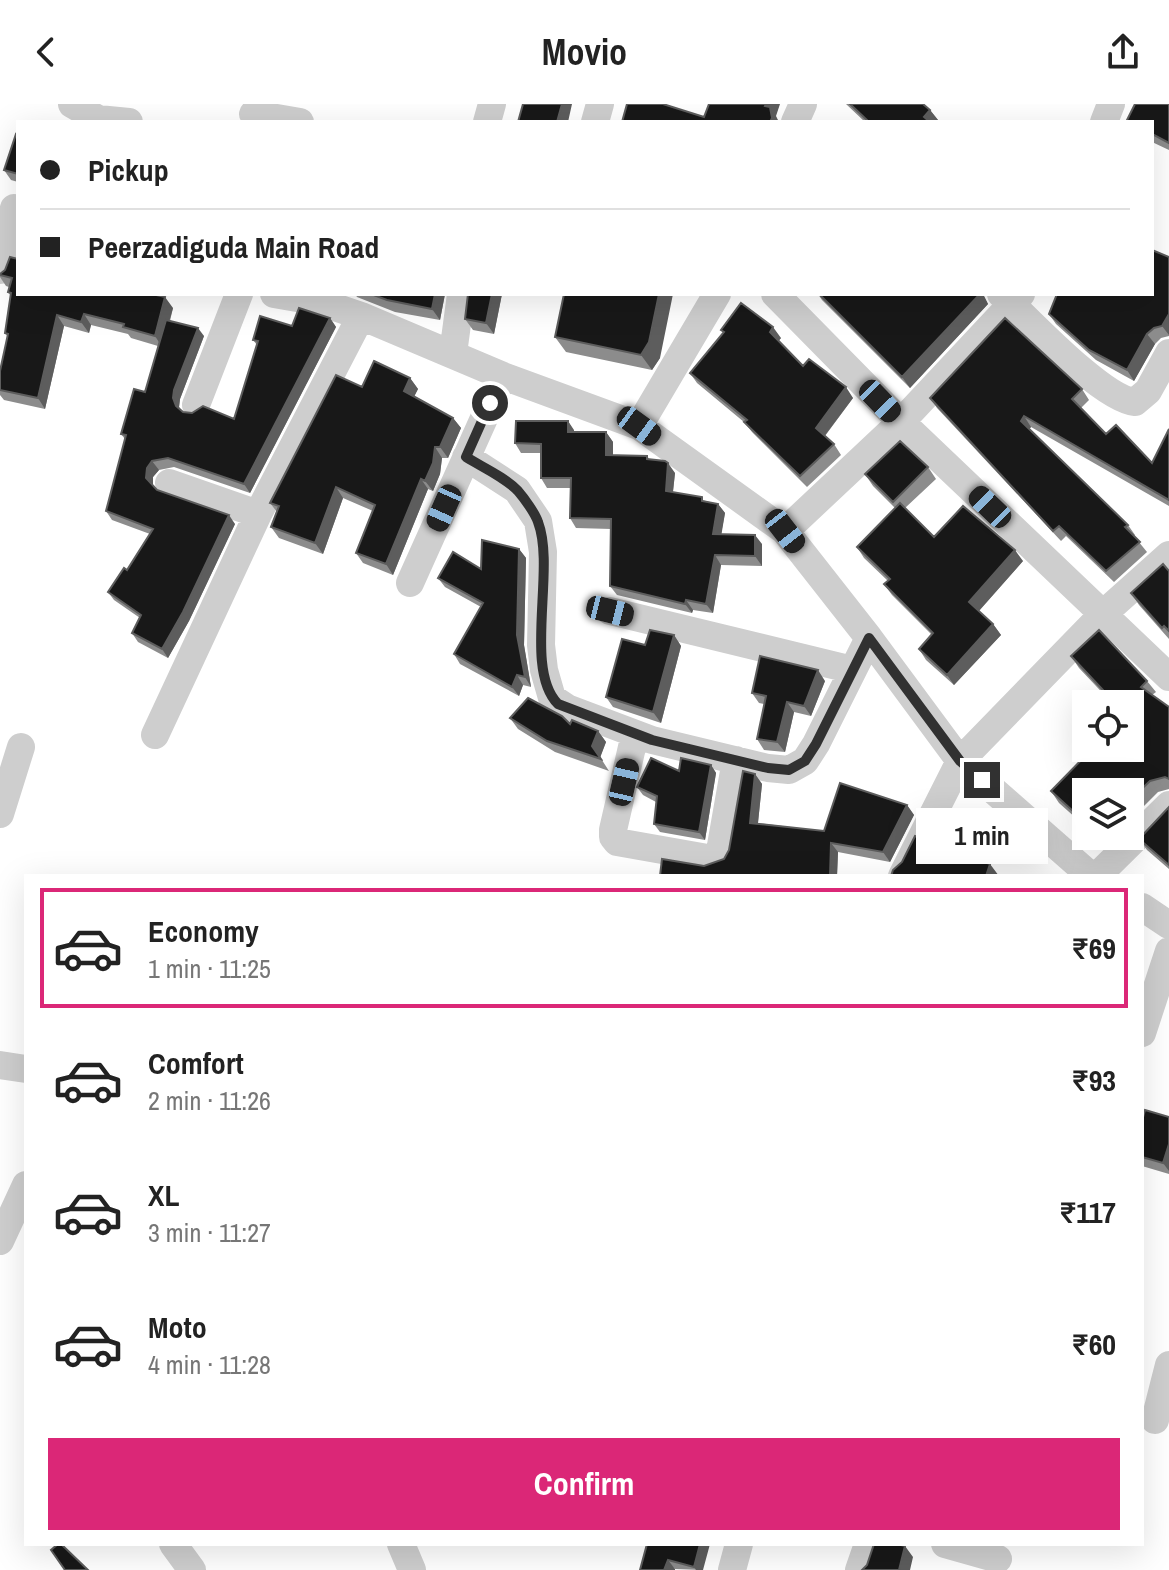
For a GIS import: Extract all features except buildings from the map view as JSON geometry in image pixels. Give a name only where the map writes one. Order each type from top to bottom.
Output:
[{"type":"street","points":[[76,112],[108,120]]},
{"type":"street","points":[[252,113],[289,120]]},
{"type":"street","points":[[0,270],[11,207]]},
{"type":"street","points":[[196,405],[238,296]]},
{"type":"street","points":[[298,296],[321,298],[503,376],[639,426],[785,531],[960,761],[1092,874]]},
{"type":"street","points":[[453,354],[461,296]]},
{"type":"street","points":[[639,426],[716,296]]},
{"type":"street","points":[[777,296],[901,422],[1169,677]]},
{"type":"street","points":[[785,531],[901,422],[1011,297],[1101,386],[1124,401],[1135,402],[1148,391],[1169,353]]},
{"type":"street","points":[[155,735],[258,514],[361,316]]},
{"type":"street","points":[[410,583],[503,376]]},
{"type":"street","points":[[466,457],[517,490],[538,521],[543,552],[541,645],[544,670],[552,698],[567,708],[635,734],[789,770],[805,761],[869,638]]},
{"type":"street","points":[[169,483],[258,514]]},
{"type":"street","points":[[903,874],[960,761],[1103,614],[1169,555]]},
{"type":"street","points":[[610,611],[853,670]]},
{"type":"street","points":[[635,734],[613,830],[617,842],[713,859],[719,857],[736,760]]},
{"type":"street","points":[[0,814],[21,747]]},
{"type":"street","points":[[1096,874],[1169,805]]},
{"type":"street","points":[[1144,908],[1169,925]]},
{"type":"street","points":[[1144,1027],[1169,951]]},
{"type":"street","points":[[0,1065],[24,1069]]},
{"type":"street","points":[[0,1241],[24,1189]]},
{"type":"street","points":[[1155,1420],[1169,1365]]},
{"type":"street","points":[[174,1546],[192,1570]]},
{"type":"street","points":[[402,1546],[412,1570]]},
{"type":"street","points":[[732,1570],[738,1546]]},
{"type":"street","points":[[859,1570],[867,1546]]},
{"type":"street","points":[[953,1546],[998,1558]]},
{"type":"route","points":[[490,403],[466,457],[517,490],[538,521],[543,552],[541,645],[552,698],[558,704],[652,740],[768,768],[789,770],[805,761],[816,744],[869,638],[960,761],[982,780]]}]
